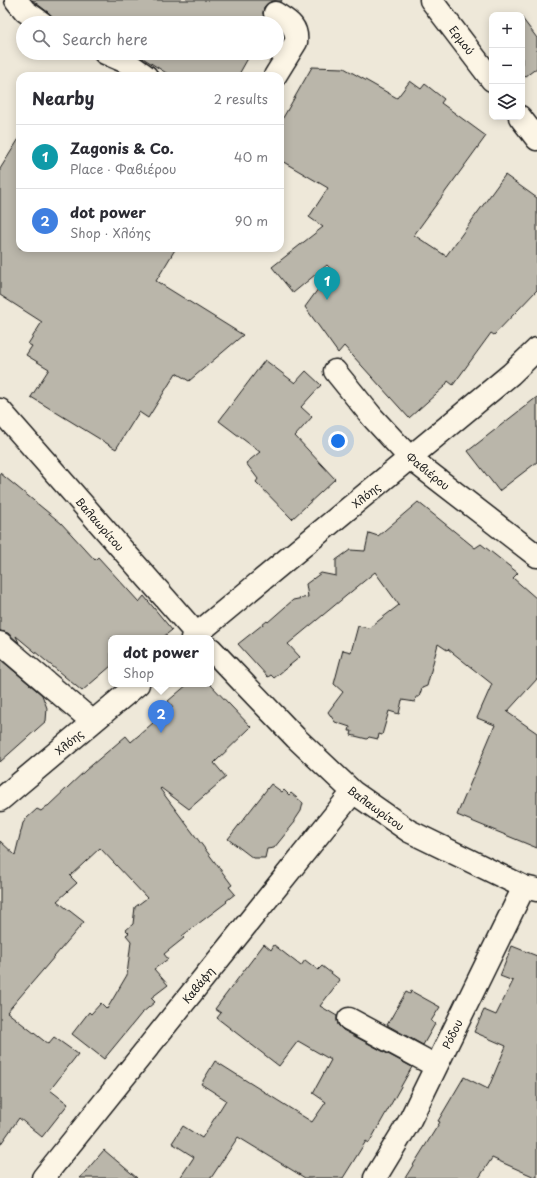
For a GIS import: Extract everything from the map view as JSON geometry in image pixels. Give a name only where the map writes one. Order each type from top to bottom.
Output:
[{"type":"street","points":[[16,0],[25,12],[31,16]]},
{"type":"street","name":"Ερμού","points":[[432,0],[489,76]]},
{"type":"street","points":[[275,13],[280,16]]},
{"type":"street","points":[[277,72],[296,42],[296,31],[290,22],[284,18]]},
{"type":"street","points":[[121,60],[140,72]]},
{"type":"street","points":[[522,120],[537,139]]},
{"type":"street","name":"Χλόης","points":[[206,635],[410,458],[511,374],[537,350]]},
{"type":"street","name":"Φαβιέρου","points":[[335,371],[373,418],[410,458],[537,556]]},
{"type":"street","name":"Βαλαωρίτου","points":[[0,410],[196,635]]},
{"type":"street","points":[[0,643],[93,722]]},
{"type":"street","name":"Βαλαωρίτου","points":[[214,654],[296,738],[353,792],[409,831],[530,888]]},
{"type":"street","name":"Χλόης","points":[[0,799],[134,687]]},
{"type":"street","name":"Καβάφη","points":[[43,1178],[353,792]]},
{"type":"street","name":"Ρόδου","points":[[375,1178],[409,1122],[436,1066],[530,888]]},
{"type":"street","points":[[349,1019],[436,1066]]},
{"type":"building","points":[[32,0],[282,0],[281,2],[270,2],[264,7],[264,16],[52,16]]},
{"type":"building","points":[[525,22],[537,38],[537,68],[525,77]]},
{"type":"building","points":[[146,60],[247,60],[240,72],[165,72]]},
{"type":"building","points":[[312,67],[344,68],[397,98],[410,81],[421,89],[425,84],[444,99],[441,103],[486,136],[414,235],[446,256],[505,175],[537,198],[537,290],[494,335],[491,333],[453,385],[448,381],[445,386],[409,418],[344,346],[338,353],[305,307],[332,270],[327,265],[293,293],[272,267],[323,227],[309,217],[328,188],[284,162],[284,116]]},
{"type":"building","points":[[16,143],[16,252],[174,252],[156,281],[243,335],[189,381],[176,373],[148,418],[139,412],[116,449],[31,397],[49,369],[26,355],[32,346],[28,344],[42,322],[0,295],[0,169]]},
{"type":"building","points":[[265,360],[295,383],[306,371],[321,385],[301,407],[312,417],[295,436],[335,479],[292,519],[256,482],[258,479],[246,463],[260,452],[219,421]]},
{"type":"building","points":[[537,397],[537,462],[499,491],[468,451]]},
{"type":"building","points":[[0,473],[61,523],[95,560],[98,557],[139,602],[144,596],[172,630],[166,635],[108,635],[108,669],[82,691],[16,636],[19,643],[8,633],[0,631]]},
{"type":"building","points":[[418,502],[475,548],[481,544],[518,573],[513,578],[537,599],[537,679],[507,712],[537,733],[537,848],[457,815],[495,725],[477,718],[492,684],[448,649],[447,650],[438,644],[427,686],[422,688],[419,697],[416,697],[415,702],[402,700],[399,714],[389,711],[382,735],[379,734],[378,739],[369,737],[367,739],[351,735],[352,731],[349,731],[350,727],[335,722],[328,712],[343,692],[334,684],[343,650],[351,652],[358,626],[369,628],[399,605],[375,572],[288,644],[300,657],[274,678],[271,675],[268,677],[238,644],[267,621],[268,622],[293,600],[308,597],[306,584],[321,573],[336,576],[336,560],[350,550],[365,551],[369,533],[378,536]]},
{"type":"building","points":[[0,659],[42,695],[47,708],[46,721],[0,762]]},
{"type":"building","points":[[184,687],[213,687],[251,727],[214,763],[226,777],[189,809],[161,788],[160,789],[232,885],[229,887],[235,894],[226,901],[227,902],[182,936],[184,938],[164,954],[168,959],[154,969],[168,985],[151,998],[155,1002],[141,1014],[104,1059],[72,1034],[89,1012],[91,1014],[101,1003],[107,1009],[127,975],[131,941],[126,935],[129,933],[126,930],[133,924],[135,907],[147,898],[100,848],[70,876],[77,883],[57,901],[84,922],[7,1012],[48,1044],[54,1037],[78,1054],[50,1090],[68,1104],[42,1137],[19,1118],[0,1145],[0,841],[15,855],[23,823],[27,818],[37,809],[41,811],[48,806],[86,770],[126,736],[131,742],[173,707],[168,701]]},
{"type":"building","points":[[271,784],[282,792],[284,790],[289,795],[291,793],[303,803],[301,811],[295,822],[274,848],[267,849],[265,858],[253,858],[228,839]]},
{"type":"building","points":[[264,944],[271,950],[274,945],[301,966],[305,960],[318,970],[322,966],[340,980],[320,1006],[337,1016],[338,1025],[343,1030],[412,1067],[369,1143],[366,1141],[343,1178],[305,1178],[238,1137],[211,1178],[180,1178],[194,1157],[172,1143],[183,1126],[202,1138],[226,1100],[201,1084],[215,1061],[312,1122],[326,1102],[313,1093],[331,1060],[298,1041],[279,1066],[217,1018],[221,1013],[215,1009]]},
{"type":"building","points":[[512,946],[537,956],[537,1178],[492,1158],[479,1178],[405,1178],[440,1122],[438,1121],[464,1077],[488,1089],[506,1046],[474,1032],[484,1010],[496,1015],[513,981],[500,976]]},
{"type":"building","points":[[411,991],[440,1007],[431,1021],[435,1024],[423,1045],[387,1025],[406,992],[410,994]]},
{"type":"building","points":[[104,1150],[111,1156],[137,1178],[80,1178]]},
{"type":"place","name":"Zagonis & Co.","points":[[327,300]]},
{"type":"place","name":"dot power","points":[[161,733]]}]
